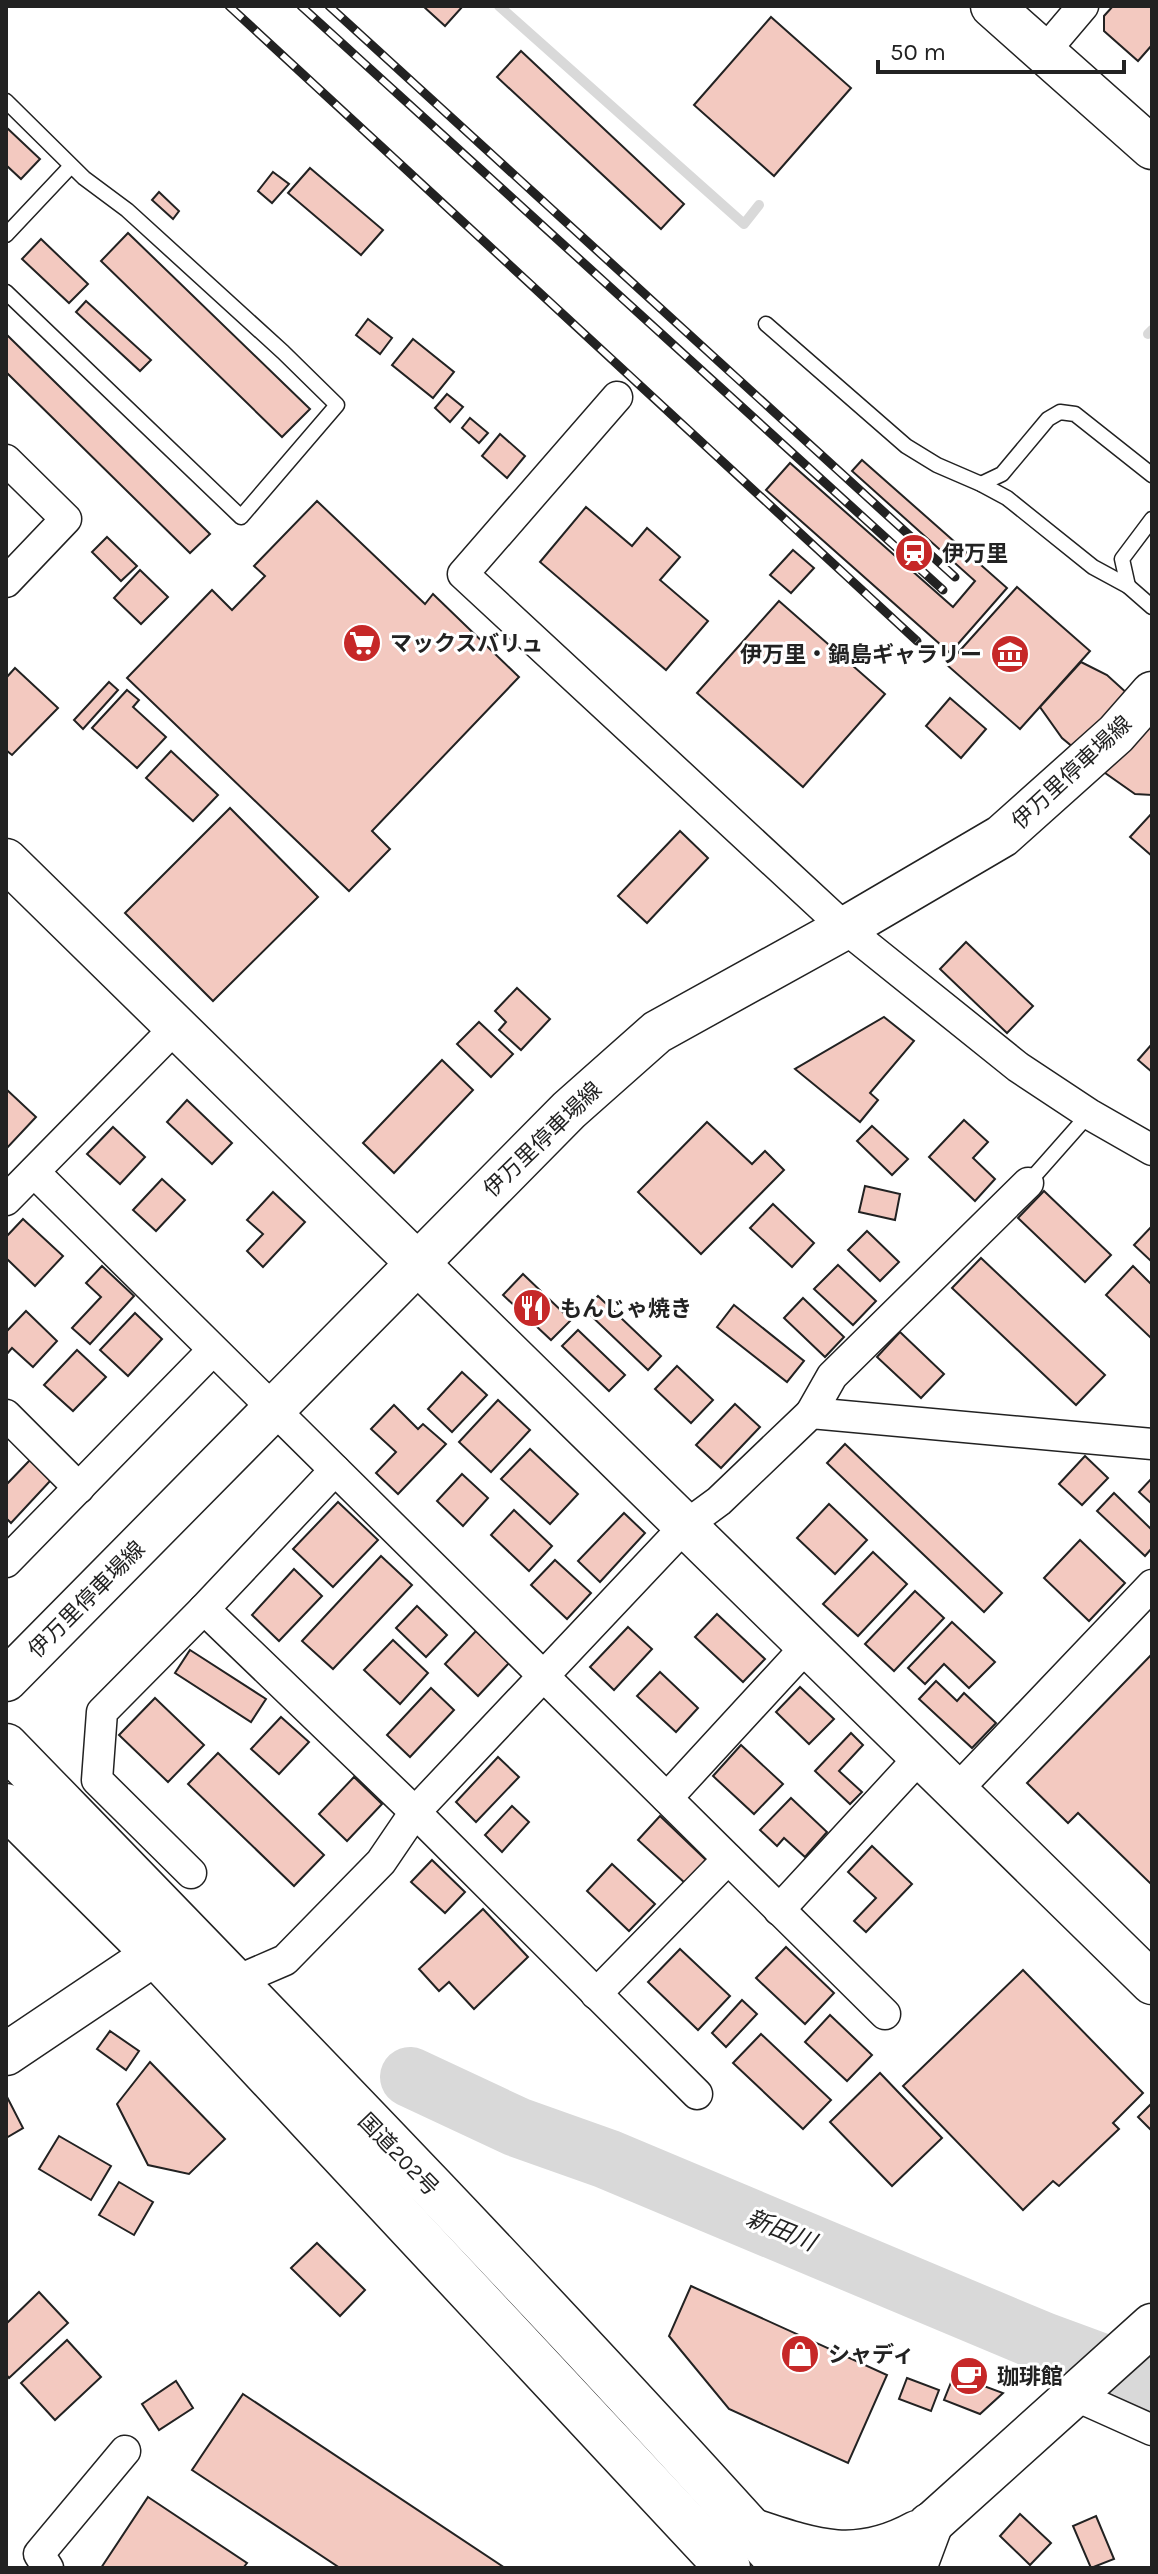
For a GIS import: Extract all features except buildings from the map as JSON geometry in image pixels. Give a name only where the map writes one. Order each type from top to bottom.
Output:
[{"type":"highway","name":"国道202号","points":[[6,1746],[654,2421],[785,2568]]},
{"type":"highway","name":"国道202号","points":[[6,1806],[155,1954],[715,2558]]},
{"type":"highway","points":[[914,2568],[930,2525]]},
{"type":"street","points":[[992,6],[1152,148]]},
{"type":"street","points":[[1044,52],[1083,6]]},
{"type":"street","points":[[617,397],[463,574],[845,928],[1018,1067],[1089,1114],[1152,1150]]},
{"type":"street","points":[[6,460],[66,519],[6,582]]},
{"type":"street","name":"伊万里停車場線","points":[[6,1680],[569,1110],[657,1032],[845,928],[1002,836],[1116,734],[1152,693]]},
{"type":"street","points":[[6,860],[1152,1983]]},
{"type":"street","points":[[6,1200],[176,1027]]},
{"type":"street","points":[[34,1172],[885,2014]]},
{"type":"street","points":[[6,2054],[155,1954],[234,1982],[285,1960],[381,1862],[415,1812],[685,1526],[719,1501],[811,1413],[832,1376],[1028,1183]]},
{"type":"street","points":[[6,1562],[213,1350]]},
{"type":"street","points":[[811,1413],[1152,1444]]},
{"type":"street","points":[[6,1415],[79,1488]]},
{"type":"street","points":[[191,1873],[97,1780],[102,1712],[335,1470]]},
{"type":"street","points":[[955,1792],[1152,1585]]},
{"type":"street","points":[[204,1609],[415,1812],[697,2094]]},
{"type":"street","points":[[667,1798],[807,1646]]},
{"type":"street","points":[[779,1910],[920,1757]]},
{"type":"street","points":[[596,1994],[728,1859]]},
{"type":"street","points":[[888,2568],[930,2525],[1152,2325]]},
{"type":"street","points":[[1074,2395],[1152,2430]]},
{"type":"street","points":[[48,2568],[39,2554],[125,2451]]},
{"type":"street","points":[[750,2529],[808,2549],[856,2553],[896,2544],[930,2525]]},
{"type":"lane","points":[[6,101],[71,166],[138,220],[337,405],[241,517],[6,292]]},
{"type":"lane","points":[[6,235],[71,166]]},
{"type":"lane","points":[[766,324],[906,446],[937,465],[1007,498],[1093,567],[1128,586],[1152,607]]},
{"type":"lane","points":[[981,484],[1002,474],[1048,419],[1060,412],[1075,414],[1152,475]]},
{"type":"lane","points":[[1002,474],[1007,498]]},
{"type":"lane","points":[[1093,567],[1122,559],[1152,519]]},
{"type":"lane","points":[[1122,559],[1128,586]]},
{"type":"lane","points":[[1028,1183],[1089,1114]]},
{"type":"waterway","points":[[499,6],[744,224],[759,205]]},
{"type":"waterway","points":[[1148,334],[1152,330]]},
{"type":"waterway","name":"新田川","points":[[410,2077],[517,2127],[607,2159],[1043,2342],[1152,2382]]},
{"type":"railway","points":[[229,6],[917,641]]},
{"type":"railway","points":[[301,6],[943,590]]},
{"type":"railway","points":[[329,6],[955,577]]},
{"type":"place","name":"伊万里","points":[[914,553]]},
{"type":"place","name":"マックスバリュ","points":[[362,643]]},
{"type":"place","name":"伊万里・鍋島ギャラリー","points":[[1010,654]]},
{"type":"place","name":"もんじゃ焼き","points":[[532,1308]]},
{"type":"place","name":"シャディ","points":[[800,2354]]},
{"type":"place","name":"珈琲館","points":[[969,2376]]}]
